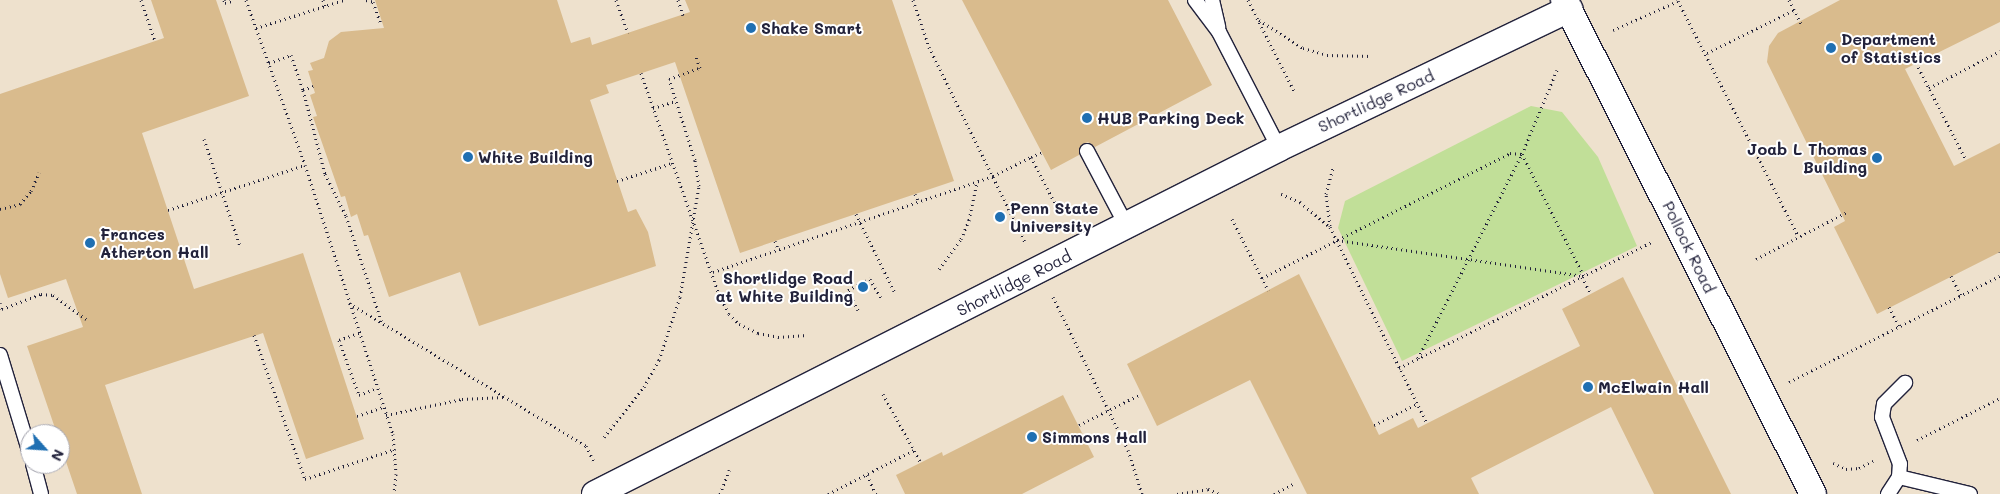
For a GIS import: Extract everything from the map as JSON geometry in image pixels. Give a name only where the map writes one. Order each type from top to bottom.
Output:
[{"type":"street","name":"Shortlidge Road","points":[[595,494],[1567,4]]},
{"type":"street","name":"Pollock Road","points":[[1567,4],[1813,494]]},
{"type":"lane","points":[[1195,0],[1219,32],[1279,148]]},
{"type":"lane","points":[[1212,0],[1219,32]]},
{"type":"lane","points":[[1087,151],[1126,225]]},
{"type":"lane","points":[[0,355],[21,424]]},
{"type":"lane","points":[[1888,494],[1899,477],[1900,464],[1882,417],[1884,404],[1905,383]]},
{"type":"lane","points":[[36,474],[41,494]]},
{"type":"lane","points":[[1899,477],[1970,494]]},
{"type":"path","points":[[141,0],[155,41]]},
{"type":"path","points":[[224,0],[225,3],[235,0]]},
{"type":"path","points":[[246,0],[305,165],[386,414],[395,449],[394,494]]},
{"type":"path","points":[[324,0],[325,6]]},
{"type":"path","points":[[256,28],[344,0]]},
{"type":"path","points":[[366,0],[374,2],[381,24]]},
{"type":"path","points":[[616,0],[628,33]]},
{"type":"path","points":[[678,0],[683,15]]},
{"type":"path","points":[[913,0],[929,47],[1030,251]]},
{"type":"path","points":[[1248,0],[1294,91]]},
{"type":"path","points":[[1613,31],[1678,0],[1707,53],[1798,236]]},
{"type":"path","points":[[1789,0],[1802,26]]},
{"type":"path","points":[[1707,53],[1794,10]]},
{"type":"path","points":[[1258,20],[1303,48],[1327,55],[1372,56]]},
{"type":"path","points":[[1929,88],[2000,52]]},
{"type":"path","points":[[268,63],[291,55],[303,90],[325,174],[346,216],[382,323]]},
{"type":"path","points":[[604,437],[644,387],[659,360],[680,297],[699,186],[696,160],[669,79],[700,68],[696,56]]},
{"type":"path","points":[[1916,63],[1966,160]]},
{"type":"path","points":[[1418,358],[1522,154],[1557,70]]},
{"type":"path","points":[[641,73],[693,222],[713,272],[719,295],[729,314],[739,324],[758,333],[778,337],[807,335]]},
{"type":"path","points":[[303,90],[313,86]]},
{"type":"path","points":[[653,108],[676,101]]},
{"type":"path","points":[[204,139],[240,246]]},
{"type":"path","points":[[713,272],[992,176],[1042,152]]},
{"type":"path","points":[[1262,278],[1510,153],[1522,154]]},
{"type":"path","points":[[1522,154],[1590,293]]},
{"type":"path","points":[[1031,157],[1058,209]]},
{"type":"path","points":[[617,180],[672,163]]},
{"type":"path","points":[[168,210],[305,165]]},
{"type":"path","points":[[1333,168],[1326,194],[1330,227],[1427,423]]},
{"type":"path","points":[[0,209],[20,204],[31,191],[38,173]]},
{"type":"path","points":[[939,269],[961,239],[969,220],[978,181]]},
{"type":"path","points":[[915,194],[918,201]]},
{"type":"path","points":[[1281,194],[1300,202],[1330,227]]},
{"type":"path","points":[[1756,258],[1847,212]]},
{"type":"path","points":[[856,214],[894,291]]},
{"type":"path","points":[[1232,219],[1268,290]]},
{"type":"path","points":[[1399,368],[1659,238]]},
{"type":"path","points":[[1337,240],[1583,276]]},
{"type":"path","points":[[775,241],[778,249]]},
{"type":"path","points":[[1951,276],[1960,296]]},
{"type":"path","points":[[1789,382],[2000,276]]},
{"type":"path","points":[[858,310],[848,290],[870,279],[881,298]]},
{"type":"path","points":[[0,303],[2,309],[41,294],[53,295],[86,319]]},
{"type":"path","points":[[349,303],[586,446],[597,468]]},
{"type":"path","points":[[1058,306],[1128,450],[1142,494]]},
{"type":"path","points":[[1889,308],[1899,327]]},
{"type":"path","points":[[359,333],[339,340],[359,396],[377,388]]},
{"type":"path","points":[[254,335],[305,479],[395,449]]},
{"type":"path","points":[[883,394],[921,463]]},
{"type":"path","points":[[1078,425],[1141,394]]},
{"type":"path","points":[[386,414],[462,399],[504,397]]},
{"type":"path","points":[[1912,442],[2000,398]]},
{"type":"path","points":[[1374,424],[1417,404]]},
{"type":"path","points":[[357,416],[383,407]]},
{"type":"path","points":[[828,494],[914,450]]},
{"type":"path","points":[[1828,459],[1846,469],[1859,468],[1877,459]]},
{"type":"path","points":[[720,494],[729,470]]},
{"type":"path","points":[[867,475],[876,494]]},
{"type":"path","points":[[1274,494],[1295,483]]},
{"type":"path","points":[[1177,494],[1208,489],[1220,494]]},
{"type":"shaded area","name":"Penn State University","points":[[0,0],[2000,0],[2000,494],[0,494]]},
{"type":"green space","points":[[1531,106],[1562,112],[1598,157],[1637,246],[1402,361],[1338,228],[1345,201]]},
{"type":"building","name":"Frances Atherton Hall","points":[[151,0],[216,0],[249,96],[142,133],[194,289],[303,253],[364,439],[306,459],[263,333],[105,385],[142,494],[77,494],[70,473],[70,424],[54,424],[27,346],[83,327],[66,279],[8,298],[0,274],[0,94],[164,38]]},
{"type":"building","name":"White Building","points":[[375,0],[557,0],[571,43],[590,37],[592,45],[690,12],[685,0],[892,0],[954,181],[740,253],[675,62],[606,85],[609,93],[590,100],[628,212],[636,209],[648,232],[656,266],[479,326],[460,272],[389,297],[368,235],[364,236],[357,214],[351,217],[345,196],[341,197],[313,117],[317,116],[310,95],[315,93],[308,71],[313,70],[310,63],[324,58],[329,41],[341,32],[384,28]]},
{"type":"building","name":"HUB Parking Deck","points":[[962,0],[1168,0],[1212,85],[1095,147],[1088,142],[1083,144],[1079,155],[1051,170]]},
{"type":"building","name":"Joab L Thomas Building","points":[[1840,0],[2000,0],[2000,22],[1905,69],[1954,166],[2000,143],[2000,252],[1877,314],[1834,227],[1845,221],[1767,62],[1769,46],[1778,33]]},
{"type":"building","name":"McElwain Hall","points":[[1299,274],[1379,435],[1413,418],[1418,428],[1580,346],[1562,309],[1623,277],[1731,494],[1654,494],[1611,407],[1471,478],[1479,494],[1307,494],[1250,380],[1157,426],[1127,364]]},
{"type":"building","name":"Simmons Hall","points":[[1063,395],[1094,457],[1022,494],[905,494],[896,475],[942,452],[943,456]]},
{"type":"place","name":"Shake Smart","points":[[751,28]]},
{"type":"place","name":"Department of Statistics","points":[[1831,48]]},
{"type":"place","name":"HUB Parking Deck","points":[[1087,118]]},
{"type":"place","name":"White Building","points":[[468,157]]},
{"type":"place","name":"Joab L Thomas Building","points":[[1877,158]]},
{"type":"place","name":"Penn State University","points":[[1000,217]]},
{"type":"place","name":"Frances Atherton Hall","points":[[90,243]]},
{"type":"place","name":"Shortlidge Road at White Building","points":[[863,287]]},
{"type":"place","name":"McElwain Hall","points":[[1588,387]]},
{"type":"place","name":"Simmons Hall","points":[[1032,437]]}]
